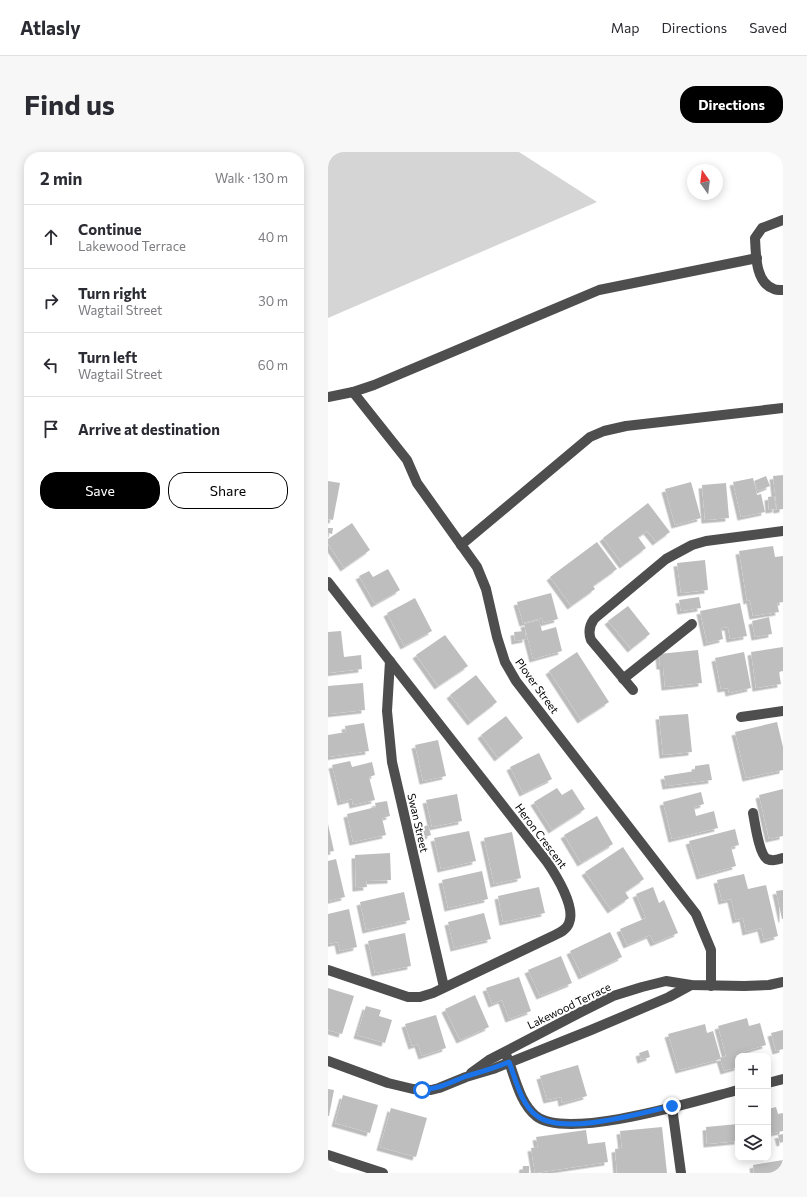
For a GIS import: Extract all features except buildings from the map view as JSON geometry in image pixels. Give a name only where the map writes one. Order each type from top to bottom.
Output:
[{"type":"street","points":[[783,220],[762,228],[755,238],[758,268],[763,280],[772,289],[783,290]]},
{"type":"street","points":[[328,397],[353,392],[374,385],[599,290],[757,258]]},
{"type":"street","name":"Plover Street","points":[[353,392],[407,460],[417,484],[476,567],[486,588],[496,636],[504,662],[516,681],[696,914],[710,950],[711,986]]},
{"type":"street","points":[[461,545],[590,437],[597,434],[626,426],[783,408]]},
{"type":"street","points":[[633,690],[596,646],[590,636],[590,624],[600,613],[666,559],[692,545],[706,541],[783,530]]},
{"type":"street","name":"Heron Crescent","points":[[328,582],[548,862],[560,882],[571,913],[568,925],[562,931],[444,987],[426,995],[414,998],[328,970]]},
{"type":"street","points":[[623,679],[692,624]]},
{"type":"street","name":"Swan Street","points":[[390,661],[387,711],[392,762],[444,987]]},
{"type":"street","points":[[741,717],[783,711]]},
{"type":"street","points":[[753,813],[760,846],[764,856],[771,860],[783,858]]},
{"type":"street","name":"Lakewood Terrace","points":[[466,1077],[489,1060],[581,1012],[613,996],[642,987],[666,981],[691,985],[711,986],[769,985],[783,982]]},
{"type":"street","name":"Lakewood Terrace","points":[[328,1062],[388,1083],[422,1090],[439,1088],[466,1077],[493,1069],[662,1000],[691,985]]},
{"type":"street","points":[[504,1052],[519,1090],[528,1107],[537,1116],[547,1122],[561,1124],[599,1122],[735,1091]]},
{"type":"street","points":[[771,1082],[783,1079]]},
{"type":"street","points":[[672,1106],[681,1173]]},
{"type":"street","points":[[328,1154],[383,1173]]},
{"type":"shaded area","points":[[328,152],[519,152],[597,202],[328,318]]},
{"type":"route","points":[[422,1090],[439,1088],[509,1062],[519,1090],[531,1111],[547,1122],[561,1124],[599,1122],[672,1106]]}]
